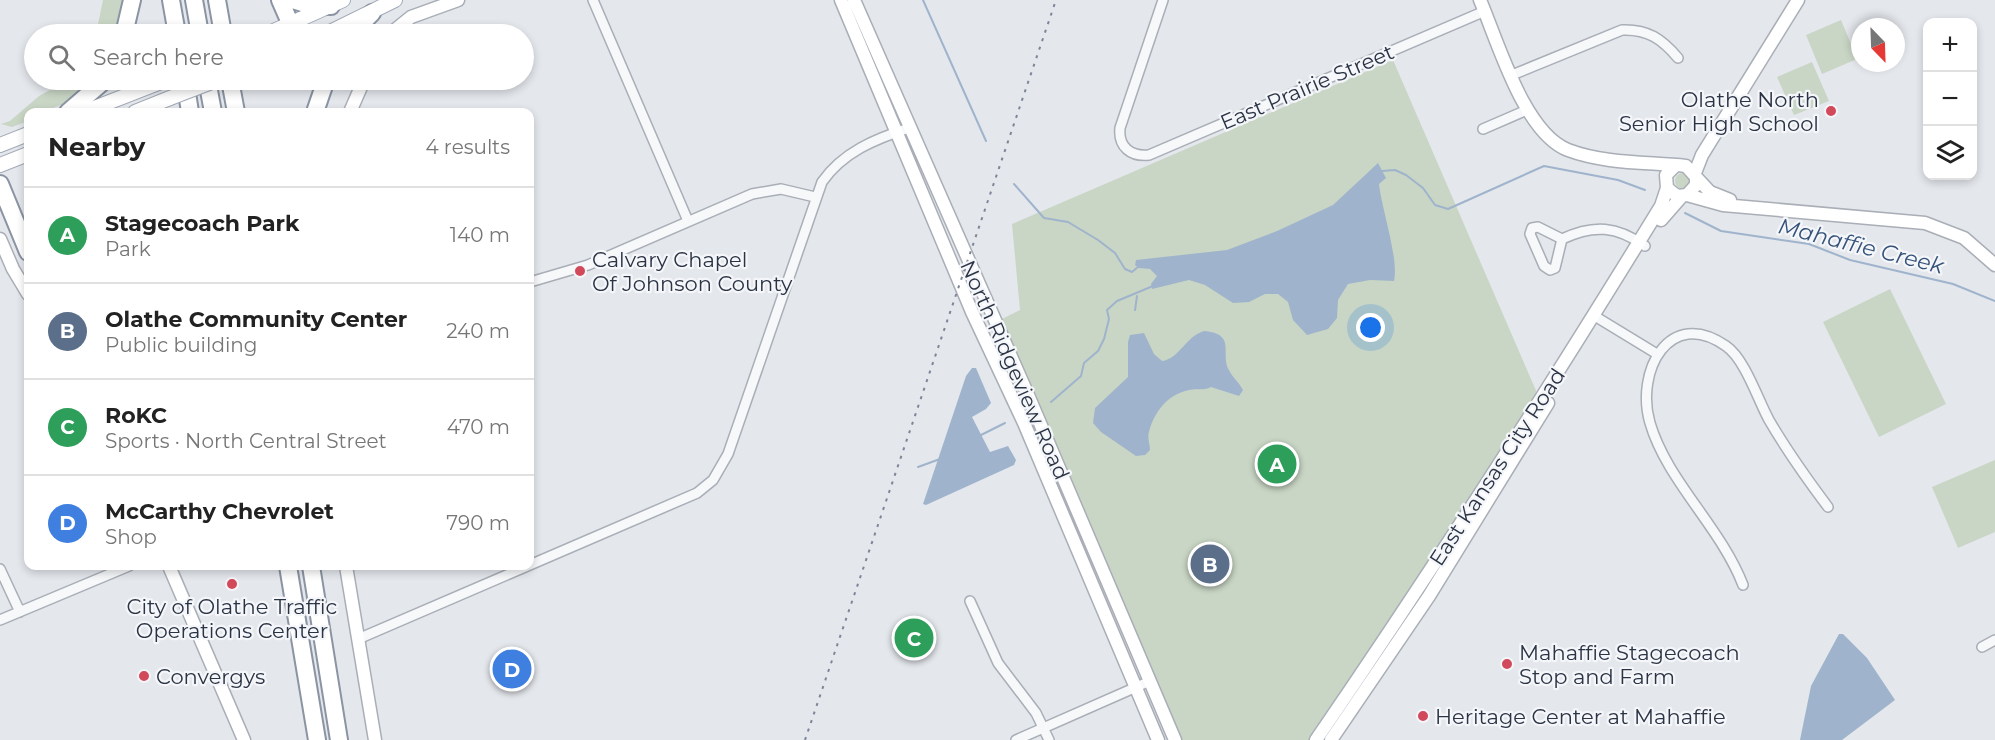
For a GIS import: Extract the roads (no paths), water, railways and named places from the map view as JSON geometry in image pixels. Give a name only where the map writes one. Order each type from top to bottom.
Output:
[{"type":"highway","points":[[126,24],[132,0]]},
{"type":"highway","points":[[171,0],[175,24]]},
{"type":"highway","points":[[194,0],[198,24]]},
{"type":"highway","points":[[217,0],[221,24]]},
{"type":"highway","points":[[280,0],[293,24]]},
{"type":"highway","points":[[293,0],[309,5],[337,3]]},
{"type":"highway","points":[[362,24],[372,14]]},
{"type":"highway","points":[[73,108],[93,90]]},
{"type":"highway","points":[[187,90],[189,108]]},
{"type":"highway","points":[[209,90],[212,108]]},
{"type":"highway","points":[[232,90],[235,108]]},
{"type":"highway","points":[[316,108],[321,90]]},
{"type":"highway","points":[[0,184],[5,204],[24,244]]},
{"type":"highway","points":[[289,570],[317,740]]},
{"type":"highway","points":[[312,570],[339,740]]},
{"type":"main road","points":[[349,24],[395,0]]},
{"type":"main road","points":[[305,24],[337,3]]},
{"type":"main road","points":[[95,108],[143,90]]},
{"type":"main road","points":[[145,108],[191,90]]},
{"type":"main road","points":[[0,145],[24,136]]},
{"type":"main road","points":[[0,165],[24,156]]},
{"type":"street","points":[[402,24],[411,17],[458,0]]},
{"type":"street","points":[[593,0],[688,221]]},
{"type":"street","name":"North Ridgeview Road","points":[[841,0],[1028,395],[1175,740]]},
{"type":"street","name":"North Ridgeview Road","points":[[854,0],[972,312],[1024,423],[1158,740]]},
{"type":"street","name":"East Prairie Street","points":[[1164,0],[1120,128],[1122,143],[1128,151],[1140,156],[1149,155],[1482,6]]},
{"type":"street","points":[[1666,185],[1666,175],[1695,151],[1789,0]]},
{"type":"street","points":[[1685,196],[1693,191],[1702,155],[1798,0]]},
{"type":"street","points":[[1482,6],[1527,110],[1540,130],[1561,147],[1584,154],[1636,162],[1686,166],[1710,192],[1748,207]]},
{"type":"street","points":[[1512,75],[1623,30],[1642,31],[1655,36],[1678,58]]},
{"type":"street","points":[[352,108],[360,90]]},
{"type":"street","points":[[1483,129],[1527,110]]},
{"type":"street","points":[[534,563],[687,497],[713,480],[728,454],[746,407],[815,197],[829,172],[851,152],[903,130]]},
{"type":"street","points":[[1636,162],[1652,170],[1671,193],[1685,196],[1748,207],[1925,223],[1964,238],[1995,265]]},
{"type":"street","name":"East Kansas City Road","points":[[1642,244],[1661,206],[1666,185]]},
{"type":"street","points":[[534,281],[588,265],[763,191],[781,189],[815,197]]},
{"type":"street","name":"East Kansas City Road","points":[[1331,740],[1429,596],[1642,244],[1667,210],[1685,196]]},
{"type":"street","points":[[1562,238],[1555,268],[1550,270],[1544,266],[1530,234],[1532,228],[1538,227],[1562,238],[1585,229],[1601,227],[1622,231],[1642,244]]},
{"type":"street","points":[[0,239],[24,287]]},
{"type":"street","points":[[1597,317],[1657,354]]},
{"type":"street","name":"East Kansas City Road","points":[[1316,740],[1398,622],[1597,317]]},
{"type":"street","points":[[1743,585],[1733,559],[1663,453],[1649,422],[1649,372],[1657,354],[1670,341],[1686,333],[1707,335],[1729,347],[1796,465],[1828,507]]},
{"type":"street","points":[[0,568],[20,612]]},
{"type":"street","points":[[0,620],[120,570]]},
{"type":"street","points":[[171,570],[244,740]]},
{"type":"street","points":[[347,570],[375,740]]},
{"type":"street","points":[[358,639],[518,570]]},
{"type":"street","points":[[970,601],[998,663],[1043,726],[1049,740]]},
{"type":"street","points":[[1982,647],[1995,640]]},
{"type":"street","points":[[1016,740],[1043,726],[1150,681]]},
{"type":"water","points":[[1378,163],[1386,178],[1379,184],[1392,247],[1394,281],[1370,280],[1348,284],[1338,300],[1337,318],[1328,329],[1307,335],[1293,320],[1288,302],[1278,294],[1265,294],[1249,302],[1233,303],[1205,285],[1189,280],[1152,289],[1151,284],[1157,276],[1150,269],[1139,268],[1135,265],[1136,260],[1227,250],[1277,231],[1333,205]]},
{"type":"water","points":[[1204,331],[1221,336],[1224,340],[1229,370],[1243,390],[1239,396],[1211,387],[1189,390],[1175,395],[1163,405],[1154,418],[1148,434],[1150,450],[1145,455],[1136,456],[1101,432],[1093,423],[1095,408],[1128,377],[1130,335],[1144,333],[1154,354],[1162,361],[1173,356],[1192,338]]},
{"type":"water","points":[[972,368],[976,368],[991,403],[986,409],[972,417],[990,452],[1008,446],[1016,460],[1014,465],[926,505],[923,504],[966,376]]},
{"type":"water","points":[[1839,634],[1843,634],[1867,658],[1895,700],[1842,740],[1800,740],[1811,686]]},
{"type":"waterway","points":[[923,0],[986,141]]},
{"type":"waterway","name":"Mahaffie Creek","points":[[1382,171],[1395,170],[1406,175],[1423,188],[1435,205],[1448,209],[1544,166],[1618,180],[1645,190]]},
{"type":"waterway","points":[[1014,184],[1044,218],[1068,222],[1098,240],[1115,253],[1125,269],[1132,272],[1139,266]]},
{"type":"waterway","name":"Mahaffie Creek","points":[[1685,213],[1721,231],[1809,244],[1850,260],[1953,284],[1995,301]]},
{"type":"waterway","points":[[1051,402],[1081,376],[1084,363],[1098,351],[1109,319],[1107,310],[1117,301],[1153,286]]},
{"type":"waterway","points":[[1135,310],[1137,296]]},
{"type":"waterway","points":[[981,435],[1005,423]]},
{"type":"waterway","points":[[918,467],[940,459]]},
{"type":"railway","points":[[805,740],[1056,0]]},
{"type":"place","name":"Olathe North Senior High School","points":[[1831,111]]},
{"type":"place","name":"Calvary Chapel Of Johnson County","points":[[580,271]]},
{"type":"place","name":"Stagecoach Park","points":[[1277,464]]},
{"type":"place","name":"Olathe Community Center","points":[[1210,564]]},
{"type":"place","name":"City of Olathe Traffic Operations Center","points":[[232,584]]},
{"type":"place","name":"RoKC","points":[[914,638]]},
{"type":"place","name":"Mahaffie Stagecoach Stop and Farm","points":[[1507,664]]},
{"type":"place","name":"McCarthy Chevrolet","points":[[512,669]]},
{"type":"place","name":"Convergys","points":[[144,676]]},
{"type":"place","name":"Heritage Center at Mahaffie","points":[[1423,716]]}]
